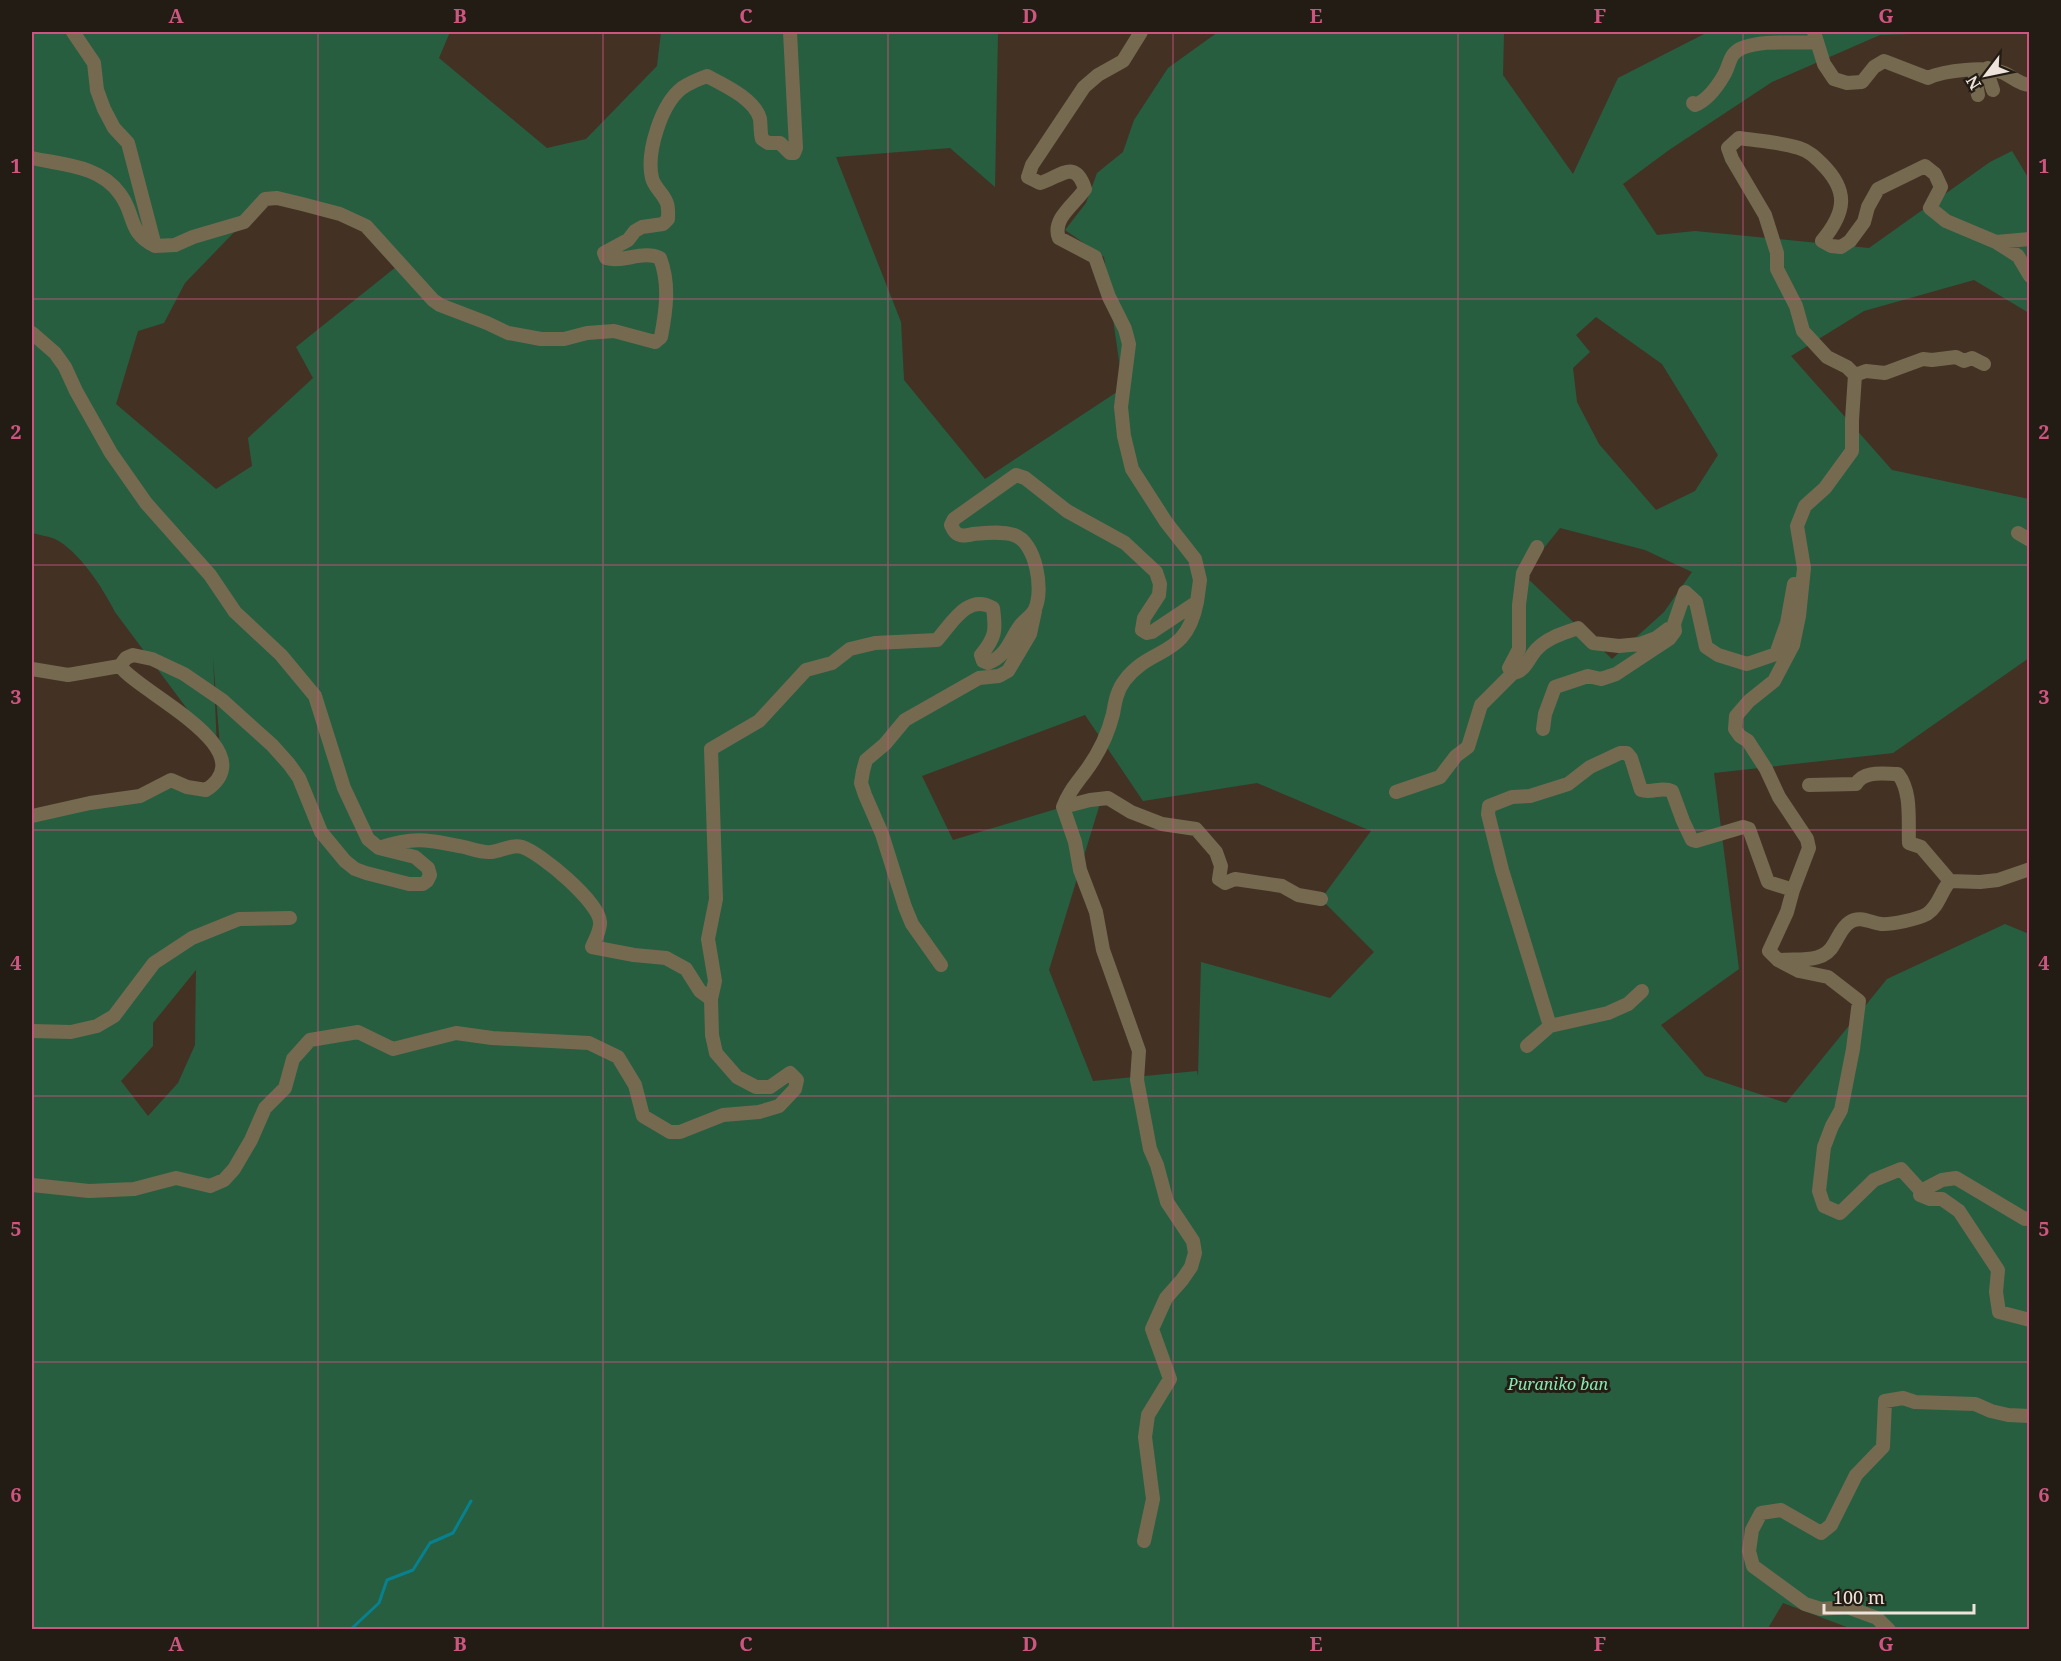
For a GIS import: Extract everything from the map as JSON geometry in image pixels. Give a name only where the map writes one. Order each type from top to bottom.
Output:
[{"type":"street","points":[[73,32],[94,63],[97,90],[104,109],[114,128],[128,143],[155,246]]},
{"type":"street","points":[[32,158],[82,166],[101,177],[120,192],[130,211],[135,231],[144,241],[155,246],[175,245],[193,237],[244,222],[266,199],[277,198],[340,214],[366,226],[433,300],[508,333],[541,339],[564,339],[587,333],[614,331],[656,342],[661,337],[667,294],[664,269],[660,258],[652,255],[613,260],[606,258],[604,253],[628,240],[635,231],[642,227],[663,224],[668,219],[668,203],[654,185],[651,174],[650,159],[658,126],[668,103],[681,88],[707,76],[740,94],[753,108],[760,118],[759,129],[762,139],[768,143],[780,143],[790,153],[794,153],[796,148],[790,32]]},
{"type":"street","points":[[1142,32],[1123,61],[1098,75],[1084,87],[1028,173],[1031,180],[1040,183],[1064,171],[1074,172],[1083,181],[1086,189],[1065,212],[1056,231],[1059,238],[1095,257],[1109,297],[1125,329],[1129,344],[1121,407],[1124,436],[1132,470],[1166,522],[1195,559],[1200,580],[1197,602],[1189,628],[1178,643],[1134,671],[1124,681],[1114,701],[1110,721],[1095,758],[1073,787],[1063,807],[1075,842],[1080,870],[1096,912],[1103,950],[1139,1051],[1137,1080],[1150,1149],[1167,1202],[1192,1241],[1195,1254],[1191,1267],[1166,1298],[1152,1329],[1170,1379],[1148,1415],[1145,1437],[1154,1499],[1144,1541]]},
{"type":"street","points":[[1693,103],[1695,105],[1705,101],[1725,73],[1730,59],[1741,48],[1816,37],[1824,64],[1834,80],[1847,83],[1862,82],[1874,67],[1884,61],[1928,78],[1939,73],[1981,69],[2006,74],[2021,84],[2030,85]]},
{"type":"street","points":[[1981,69],[1989,78],[1993,90]]},
{"type":"street","points":[[1978,95],[1981,69]]},
{"type":"street","points":[[2030,276],[2018,256],[1996,242],[1946,221],[1930,208],[1941,187],[1935,174],[1925,166],[1878,189],[1868,207],[1864,222],[1850,241],[1841,247],[1831,246],[1822,241],[1831,231],[1840,210],[1842,197],[1839,184],[1810,153],[1799,148],[1739,138],[1728,148],[1769,227],[1777,253],[1778,269],[1796,306],[1803,331],[1827,357],[1847,367],[1855,375],[1852,451],[1825,488],[1805,506],[1797,526],[1803,573],[1799,616],[1793,645],[1774,681],[1749,701],[1736,716],[1735,729],[1748,741],[1760,760],[1779,797],[1807,839],[1809,848],[1787,912],[1769,951],[1778,960],[1799,971],[1828,977],[1859,1001],[1853,1049],[1841,1110],[1824,1147],[1819,1191],[1824,1206],[1840,1213],[1874,1180],[1901,1169],[1921,1191],[1920,1195],[1930,1199],[1942,1199],[1959,1211],[1998,1270],[1996,1292],[1999,1312],[2030,1320]]},
{"type":"street","points":[[1996,242],[2030,239]]},
{"type":"street","points":[[32,333],[55,353],[65,367],[111,453],[146,503],[210,575],[235,612],[281,655],[315,696],[344,788],[368,839],[379,848],[415,857],[428,868],[430,875],[427,881],[423,884],[409,884],[355,868],[345,861],[321,832],[299,778],[289,764],[272,745],[222,700],[184,674],[152,659],[133,655],[126,658],[120,666],[68,675],[32,669]]},
{"type":"street","points":[[1855,375],[1866,371],[1885,373],[1923,359],[1932,360],[1941,357],[1956,357],[1964,361],[1972,358],[1984,364]]},
{"type":"street","points":[[941,965],[912,924],[905,907],[882,834],[861,783],[863,771],[866,760],[885,744],[905,720],[979,678],[999,676],[1008,670],[1030,634],[1040,578],[1023,540],[1016,535],[999,532],[960,535],[953,531],[951,525],[954,519],[1016,475],[1025,478],[1067,511],[1125,543],[1156,572],[1160,584],[1159,595],[1144,618],[1142,630],[1152,632],[1197,602]]},
{"type":"street","points":[[1514,673],[1509,668],[1520,649],[1519,605],[1523,573],[1537,547]]},
{"type":"street","points":[[1543,729],[1545,714],[1555,687],[1588,676],[1601,679],[1616,674],[1669,639],[1675,631],[1674,624],[1685,592],[1696,602],[1706,647],[1718,656],[1748,663],[1776,654],[1788,623],[1793,588],[1798,573],[1803,573]]},
{"type":"street","points":[[32,1185],[89,1191],[134,1189],[176,1178],[210,1186],[224,1180],[251,1140],[265,1108],[285,1088],[292,1059],[310,1040],[358,1032],[393,1049],[456,1033],[492,1038],[589,1043],[618,1057],[635,1084],[643,1116],[670,1132],[681,1132],[723,1115],[759,1112],[779,1106],[795,1089],[797,1080],[790,1073],[770,1087],[756,1088],[737,1077],[716,1053],[712,1035],[711,999],[715,981],[708,939],[716,899],[711,749],[759,721],[806,669],[832,663],[850,649],[875,643],[937,640],[967,606],[976,603],[986,604],[993,608],[996,629],[991,643],[981,655],[983,661],[988,663],[997,660],[1005,652],[1019,627],[1035,609]]},
{"type":"street","points":[[1396,792],[1440,777],[1456,756],[1468,747],[1481,705],[1514,673],[1524,669],[1538,647],[1549,639],[1578,628],[1593,643],[1619,646],[1640,644],[1656,638],[1674,624]]},
{"type":"street","points":[[32,816],[90,803],[140,796],[171,780],[187,787],[206,790],[215,784],[222,773],[221,755],[210,737],[177,710],[126,675],[120,666]]},
{"type":"street","points":[[1551,1026],[1502,870],[1488,814],[1489,806],[1512,797],[1530,796],[1568,784],[1590,766],[1620,753],[1627,753],[1641,790],[1646,792],[1658,788],[1672,791],[1692,840],[1696,841],[1743,827],[1749,829],[1768,882],[1793,890]]},
{"type":"street","points":[[1809,785],[1856,784],[1859,777],[1866,774],[1898,774],[1905,783],[1907,795],[1909,843],[1921,847],[1950,881],[1998,880],[2030,869]]},
{"type":"street","points":[[1063,807],[1108,798],[1131,812],[1162,824],[1196,829],[1216,852],[1221,866],[1219,879],[1226,883],[1235,879],[1282,886],[1298,895],[1321,899]]},
{"type":"street","points":[[379,848],[402,840],[423,840],[490,852],[502,848],[521,847],[573,882],[592,906],[601,924],[592,947],[666,958],[686,969],[700,991],[711,999]]},
{"type":"street","points":[[1778,960],[1809,960],[1821,956],[1833,948],[1841,930],[1858,918],[1882,924],[1926,915],[1939,902],[1944,888],[1950,881]]},
{"type":"street","points":[[32,1031],[71,1032],[97,1026],[114,1016],[154,963],[192,938],[239,919],[290,918]]},
{"type":"street","points":[[1527,1046],[1551,1026],[1608,1013],[1628,1004],[1642,992]]},
{"type":"street","points":[[1921,1191],[1942,1180],[1956,1178],[2025,1219],[2030,1218]]},
{"type":"street","points":[[1889,1629],[1877,1618],[1847,1607],[1821,1609],[1805,1604],[1753,1566],[1749,1551],[1750,1540],[1752,1530],[1761,1513],[1781,1510],[1821,1533],[1831,1525],[1856,1474],[1882,1447],[1886,1401],[1903,1398],[1915,1402],[1975,1404],[1999,1413],[2030,1416]]},
{"type":"green space","name":"Puraniko ban","points":[[32,32],[450,32],[439,58],[547,148],[586,139],[657,66],[661,32],[998,32],[995,187],[950,148],[836,157],[901,322],[904,380],[985,479],[1123,388],[1104,257],[1065,230],[1086,203],[1097,173],[1123,152],[1134,120],[1168,68],[1218,32],[1504,32],[1503,75],[1573,174],[1618,78],[1708,32],[1978,32],[1880,35],[1772,82],[1669,150],[1623,184],[1657,235],[1695,231],[1869,248],[1990,162],[2012,151],[2029,179],[2029,313],[1974,280],[1864,311],[1791,356],[1892,470],[2029,499],[2029,658],[1893,753],[1714,773],[1739,969],[1661,1025],[1705,1076],[1786,1103],[1887,979],[2005,924],[2029,934],[2029,1629],[1852,1629],[1783,1603],[1767,1630],[32,1629],[32,816],[140,796],[171,780],[206,790],[222,773],[213,657],[217,749],[115,612],[104,592],[81,561],[55,539],[32,533]],"holes":[[[277,198],[366,226],[396,267],[296,347],[313,378],[248,438],[252,466],[216,489],[116,404],[138,331],[164,323],[185,283],[244,222]],[[1596,317],[1662,364],[1718,455],[1695,491],[1656,510],[1599,444],[1577,402],[1573,368],[1590,352],[1576,335]],[[1560,528],[1645,550],[1692,572],[1664,612],[1612,659],[1523,574]],[[1085,715],[1143,801],[1257,783],[1371,831],[1321,899],[1374,952],[1330,998],[1201,962],[1198,1076],[1197,1071],[1093,1081],[1049,970],[1102,797],[953,840],[922,776]],[[196,970],[195,1045],[178,1083],[148,1116],[121,1081],[153,1046],[153,1023]]]},
{"type":"waterway","points":[[350,1630],[379,1603],[387,1580],[413,1570],[430,1543],[453,1533],[471,1501]]}]
